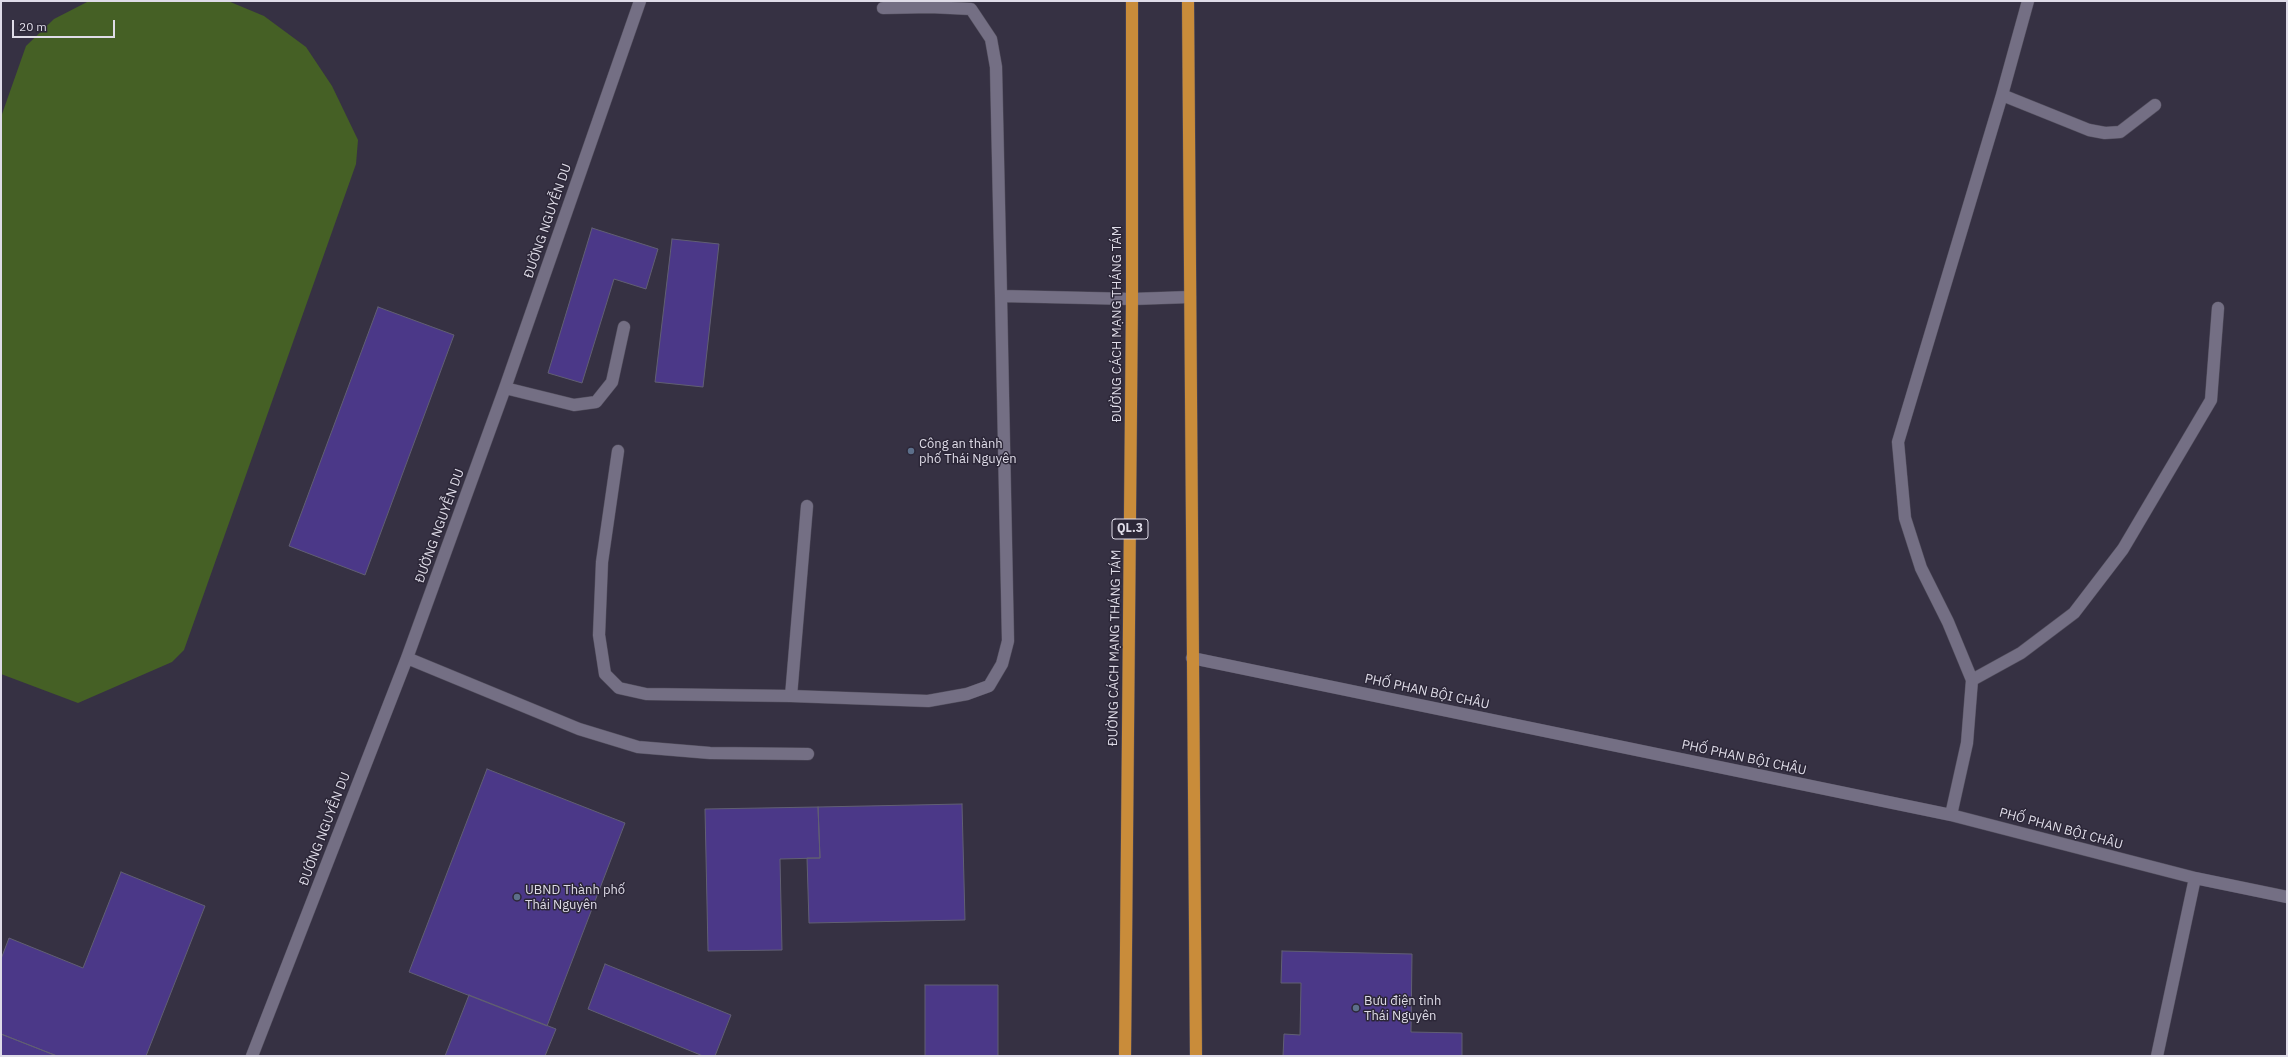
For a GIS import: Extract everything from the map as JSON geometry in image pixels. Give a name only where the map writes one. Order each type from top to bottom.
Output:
[{"type":"highway","name":"ĐƯỜNG CÁCH MẠNG THÁNG TÁM","points":[[1125,1056],[1132,299],[1132,1]]},
{"type":"highway","points":[[1188,1],[1196,1056]]},
{"type":"street","name":"ĐƯỜNG NGUYỄN DU","points":[[252,1056],[407,658],[505,388],[640,1]]},
{"type":"street","points":[[1950,815],[1967,743],[1972,680],[1948,622],[1921,568],[1905,518],[1898,442],[2002,95],[2028,1]]},
{"type":"street","points":[[618,451],[602,562],[599,635],[605,674],[618,688],[646,694],[791,696],[928,701],[967,694],[989,686],[1002,664],[1008,641],[1009,618],[996,67],[991,38],[971,9],[930,7],[884,8]]},
{"type":"street","points":[[2002,95],[2089,130],[2105,133],[2120,132],[2155,105]]},
{"type":"street","points":[[1002,296],[1132,299],[1190,297]]},
{"type":"street","points":[[1972,680],[2021,653],[2074,614],[2123,549],[2211,400],[2218,308]]},
{"type":"street","points":[[505,388],[574,405],[596,402],[612,382],[624,327]]},
{"type":"street","points":[[791,696],[807,506]]},
{"type":"street","points":[[407,658],[579,729],[638,747],[710,753],[808,754]]},
{"type":"street","name":"PHỐ PHAN BỘI CHÂU","points":[[1192,658],[1950,815],[2195,878],[2287,897]]},
{"type":"street","points":[[2157,1056],[2195,878]]},
{"type":"green space","points":[[89,1],[228,1],[264,16],[306,47],[332,86],[358,140],[356,164],[184,650],[172,662],[78,703],[1,674],[1,117],[26,46],[54,19]]},
{"type":"building","points":[[592,228],[658,249],[646,289],[614,279],[582,383],[548,373]]},
{"type":"building","points":[[672,239],[719,244],[703,387],[655,382]]},
{"type":"building","points":[[378,307],[454,335],[365,575],[289,546]]},
{"type":"building","name":"UBND Thành phố Thái Nguyên","points":[[487,769],[625,823],[547,1026],[409,972]]},
{"type":"building","points":[[962,804],[965,920],[809,923],[807,858],[820,858],[818,807]]},
{"type":"building","points":[[818,807],[820,858],[780,859],[782,950],[708,951],[705,809]]},
{"type":"building","points":[[121,872],[205,906],[146,1056],[57,1056],[1,1034],[1,959],[9,938],[83,968]]},
{"type":"building","name":"Bưu điện tỉnh Thái Nguyên","points":[[1282,951],[1412,954],[1411,1032],[1462,1033],[1462,1056],[1283,1056],[1284,1034],[1300,1035],[1301,983],[1281,983]]},
{"type":"building","points":[[605,964],[731,1015],[715,1056],[703,1056],[588,1009]]},
{"type":"building","points":[[925,985],[998,985],[998,1056],[925,1056]]},
{"type":"building","points":[[469,995],[556,1029],[545,1056],[445,1056]]},
{"type":"building","points":[[1,1034],[57,1056],[1,1056]]},
{"type":"place","name":"Công an thành phố Thái Nguyên","points":[[911,451]]},
{"type":"place","name":"UBND Thành phố Thái Nguyên","points":[[517,897]]},
{"type":"place","name":"Bưu điện tỉnh Thái Nguyên","points":[[1356,1008]]}]
